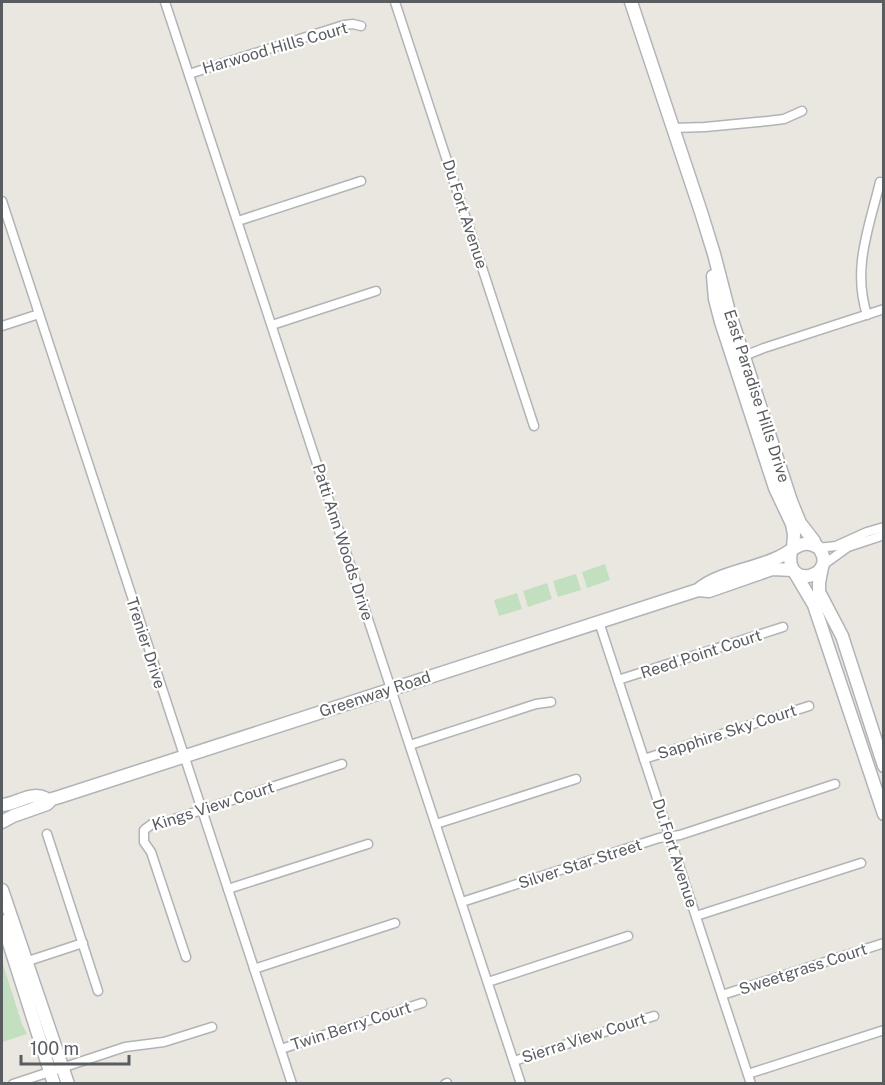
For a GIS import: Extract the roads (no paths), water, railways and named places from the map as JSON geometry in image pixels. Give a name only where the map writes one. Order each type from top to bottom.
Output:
[{"type":"street","name":"Patti Ann Woods Drive","points":[[165,2],[521,1083]]},
{"type":"street","name":"Du Fort Avenue","points":[[395,2],[534,426]]},
{"type":"street","name":"East Paradise Hills Drive","points":[[631,2],[710,242],[738,358],[741,380],[778,496],[793,529],[792,550]]},
{"type":"street","name":"Harwood Hills Court","points":[[189,74],[344,25],[361,26]]},
{"type":"street","points":[[673,128],[776,120],[802,111]]},
{"type":"street","points":[[238,221],[361,181]]},
{"type":"street","points":[[867,315],[862,296],[861,263],[880,183]]},
{"type":"street","name":"Trenier Drive","points":[[2,201],[292,1083]]},
{"type":"street","points":[[272,325],[376,291]]},
{"type":"street","points":[[738,358],[884,309]]},
{"type":"street","points":[[2,326],[39,314]]},
{"type":"street","name":"East Paradise Hills Drive","points":[[738,358],[794,511],[817,547]]},
{"type":"street","points":[[884,527],[836,546],[817,547],[806,543],[801,544],[792,550],[790,562],[813,604],[884,814]]},
{"type":"street","points":[[794,571],[799,575],[810,576],[848,547],[884,535]]},
{"type":"street","points":[[817,547],[823,556],[819,592],[842,636],[884,766]]},
{"type":"street","name":"Greenway Road","points":[[698,590],[706,582],[765,563],[792,550]]},
{"type":"street","name":"Greenway Road","points":[[2,813],[698,590],[709,591],[772,569],[794,571]]},
{"type":"street","name":"Du Fort Avenue","points":[[599,622],[751,1083]]},
{"type":"street","name":"Reed Point Court","points":[[618,680],[783,627]]},
{"type":"street","points":[[410,745],[536,704],[551,702]]},
{"type":"street","name":"Sapphire Sky Court","points":[[644,759],[809,706]]},
{"type":"street","name":"Kings View Court","points":[[186,957],[151,852],[144,842],[144,830],[152,824],[162,823],[342,764]]},
{"type":"street","points":[[436,824],[576,778]]},
{"type":"street","name":"Silver Star Street","points":[[462,902],[659,838],[680,835],[835,784]]},
{"type":"street","points":[[2,805],[33,796],[41,795],[49,798]]},
{"type":"street","name":"Greenway Road","points":[[2,822],[47,804],[49,798]]},
{"type":"street","points":[[47,834],[98,991]]},
{"type":"street","points":[[228,889],[368,844]]},
{"type":"street","points":[[696,916],[861,863]]},
{"type":"street","points":[[2,890],[52,1077]]},
{"type":"street","points":[[2,921],[68,1083]]},
{"type":"street","points":[[254,969],[395,923]]},
{"type":"street","points":[[488,982],[628,936]]},
{"type":"street","points":[[21,963],[83,943]]},
{"type":"street","name":"Sweetgrass Court","points":[[722,995],[884,943]]},
{"type":"street","name":"Twin Berry Court","points":[[280,1048],[422,1003]]},
{"type":"street","name":"Sierra View Court","points":[[514,1061],[654,1016]]},
{"type":"street","points":[[13,1083],[52,1077],[63,1067],[125,1047],[164,1042],[212,1027]]},
{"type":"street","points":[[748,1074],[884,1030]]}]
